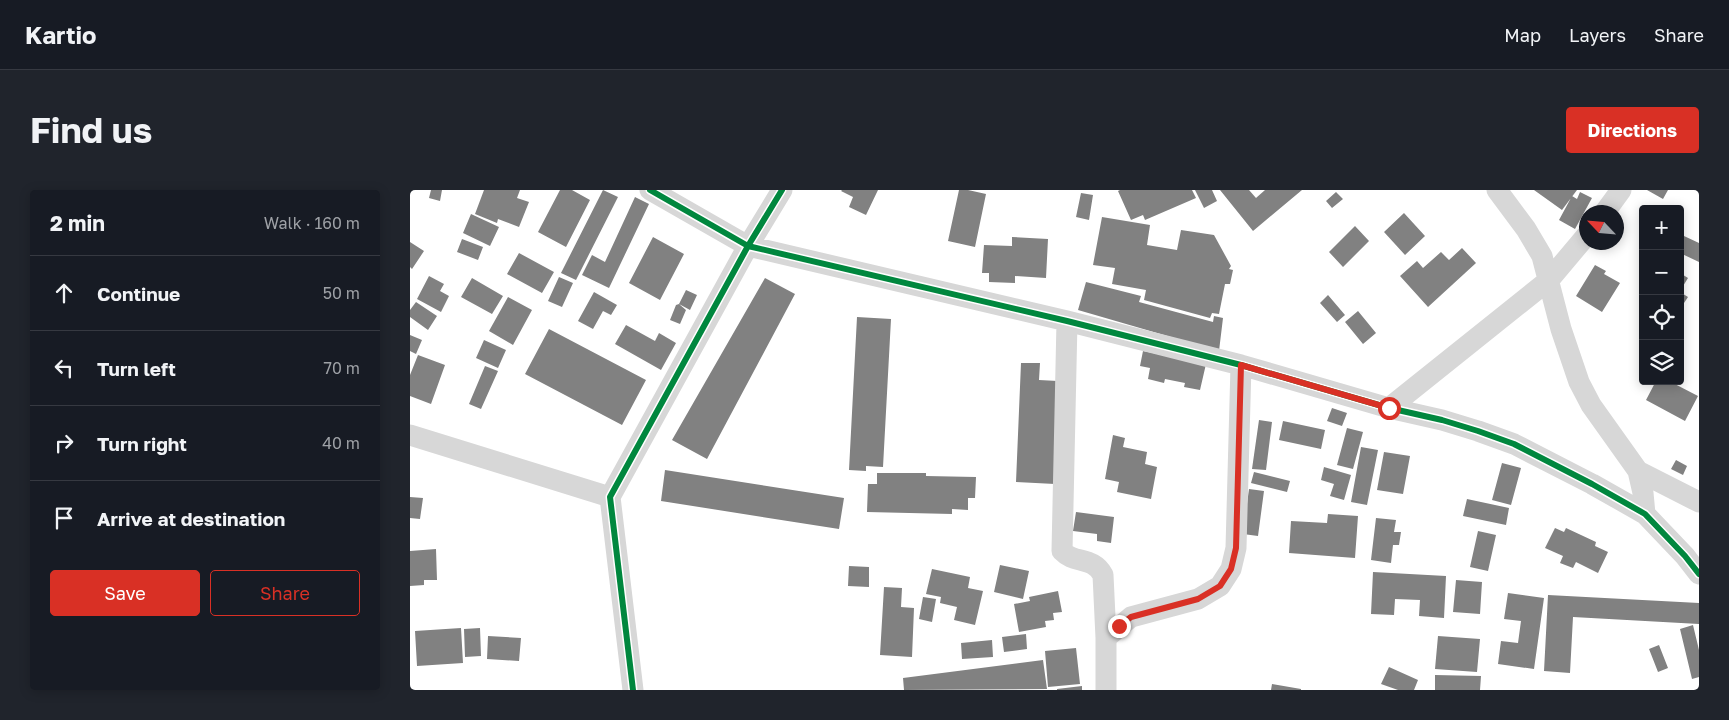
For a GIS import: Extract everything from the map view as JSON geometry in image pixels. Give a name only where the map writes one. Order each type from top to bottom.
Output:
[{"type":"street","points":[[650,190],[748,246],[1067,321],[1241,365],[1389,408],[1442,420],[1514,444],[1645,514],[1685,556],[1699,574]]},
{"type":"street","points":[[633,690],[610,497],[748,246],[782,190]]},
{"type":"street","points":[[1497,190],[1526,229],[1542,256],[1561,328],[1579,382],[1591,405],[1638,471],[1645,514]]},
{"type":"street","points":[[1610,205],[1621,190]]},
{"type":"street","points":[[1389,408],[1549,280],[1579,244]]},
{"type":"street","points":[[1067,321],[1062,551],[1066,555],[1094,564],[1103,575],[1106,690]]},
{"type":"street","points":[[1106,638],[1131,617],[1198,599],[1220,586],[1231,569],[1236,548],[1241,365]]},
{"type":"street","points":[[410,435],[610,497]]},
{"type":"street","points":[[1638,471],[1699,502]]},
{"type":"building","points":[[431,190],[442,190],[440,201],[429,198]]},
{"type":"building","points":[[484,190],[520,190],[517,198],[529,202],[519,227],[498,219],[497,223],[475,214]]},
{"type":"building","points":[[560,190],[572,190],[590,200],[566,247],[538,232]]},
{"type":"building","points":[[603,190],[618,197],[576,280],[561,273]]},
{"type":"building","points":[[842,190],[878,190],[866,215],[849,207],[853,197]]},
{"type":"building","points":[[959,190],[986,194],[975,247],[948,241]]},
{"type":"building","points":[[1192,190],[1196,198],[1145,220],[1143,215],[1131,220],[1118,191]]},
{"type":"building","points":[[1195,190],[1212,190],[1217,201],[1204,208]]},
{"type":"building","points":[[1220,190],[1249,190],[1256,198],[1265,190],[1302,190],[1253,231]]},
{"type":"building","points":[[1534,190],[1577,190],[1562,210]]},
{"type":"building","points":[[1647,190],[1668,190],[1663,199]]},
{"type":"building","points":[[1336,192],[1343,199],[1332,208],[1326,201]]},
{"type":"building","points":[[1580,192],[1592,198],[1588,205],[1579,205],[1579,222],[1575,229],[1559,220],[1572,196],[1577,199]]},
{"type":"building","points":[[1081,193],[1093,195],[1089,220],[1076,217]]},
{"type":"building","points":[[635,197],[649,204],[609,288],[582,275],[592,255],[605,262]]},
{"type":"building","points":[[1404,213],[1425,236],[1405,255],[1384,232]]},
{"type":"building","points":[[471,214],[499,227],[490,246],[463,233]]},
{"type":"building","points":[[1102,217],[1150,225],[1147,245],[1177,250],[1181,230],[1214,235],[1231,266],[1229,269],[1233,270],[1230,284],[1225,284],[1219,314],[1212,313],[1210,318],[1144,300],[1146,290],[1112,284],[1115,268],[1093,265]]},
{"type":"building","points":[[1355,226],[1369,241],[1343,267],[1329,252]]},
{"type":"building","points":[[1684,236],[1699,243],[1699,262],[1684,255]]},
{"type":"building","points":[[653,237],[684,254],[660,300],[629,283]]},
{"type":"building","points":[[1012,237],[1048,239],[1046,278],[1015,276],[1015,283],[989,282],[989,273],[982,273],[984,245],[1012,246]]},
{"type":"building","points":[[462,239],[483,247],[478,260],[457,252]]},
{"type":"building","points":[[410,242],[424,251],[412,269],[410,267]]},
{"type":"building","points":[[1462,248],[1476,263],[1428,307],[1400,276],[1417,261],[1423,268],[1441,252],[1449,260]]},
{"type":"building","points":[[519,253],[554,272],[542,293],[507,274]]},
{"type":"building","points":[[1595,265],[1606,271],[1604,274],[1620,283],[1602,312],[1576,296]]},
{"type":"building","points":[[429,276],[444,284],[440,291],[449,296],[441,312],[417,299]]},
{"type":"building","points":[[1684,276],[1688,278],[1684,284]]},
{"type":"building","points":[[559,277],[573,283],[562,307],[548,301]]},
{"type":"building","points":[[472,278],[503,296],[492,314],[461,297]]},
{"type":"building","points":[[765,278],[795,294],[707,459],[672,440]]},
{"type":"building","points":[[1086,282],[1141,296],[1139,302],[1213,322],[1214,316],[1223,318],[1219,351],[1078,310]]},
{"type":"building","points":[[686,290],[697,295],[690,310],[679,304]]},
{"type":"building","points":[[594,292],[617,305],[611,315],[603,311],[593,329],[578,321]]},
{"type":"building","points":[[1684,294],[1688,297],[1684,303]]},
{"type":"building","points":[[1328,295],[1345,315],[1337,322],[1320,303]]},
{"type":"building","points":[[508,297],[532,310],[513,345],[489,331]]},
{"type":"building","points":[[416,302],[437,316],[428,330],[410,317],[410,310]]},
{"type":"building","points":[[679,304],[686,310],[680,324],[670,320],[676,305]]},
{"type":"building","points":[[1358,311],[1376,333],[1363,344],[1345,322]]},
{"type":"building","points":[[857,317],[891,319],[883,467],[866,466],[866,471],[849,470]]},
{"type":"building","points":[[626,325],[655,341],[659,333],[676,343],[661,370],[615,344]]},
{"type":"building","points":[[549,329],[646,380],[622,425],[525,374]]},
{"type":"building","points":[[410,335],[422,340],[416,354],[410,351]]},
{"type":"building","points":[[484,340],[506,350],[498,368],[476,358]]},
{"type":"building","points":[[1143,351],[1206,364],[1200,390],[1184,387],[1185,383],[1165,379],[1164,383],[1148,379],[1150,368],[1140,366]]},
{"type":"building","points":[[418,355],[445,365],[431,404],[410,396],[410,375]]},
{"type":"building","points":[[1021,363],[1040,363],[1039,380],[1058,381],[1055,484],[1016,482]]},
{"type":"building","points":[[485,366],[498,371],[481,409],[469,404]]},
{"type":"building","points":[[1654,385],[1677,385],[1698,396],[1685,421],[1646,400]]},
{"type":"building","points":[[1332,408],[1347,413],[1342,426],[1327,421]]},
{"type":"building","points":[[1259,420],[1272,422],[1266,470],[1252,469]]},
{"type":"building","points":[[1283,421],[1325,430],[1321,449],[1279,440]]},
{"type":"building","points":[[1347,428],[1363,432],[1353,469],[1337,465]]},
{"type":"building","points":[[1113,435],[1125,438],[1123,447],[1147,452],[1145,464],[1157,467],[1151,499],[1117,492],[1119,482],[1105,479]]},
{"type":"building","points":[[1361,447],[1378,450],[1367,505],[1351,502]]},
{"type":"building","points":[[1384,452],[1410,456],[1403,494],[1377,490]]},
{"type":"building","points":[[1676,460],[1687,466],[1683,475],[1671,469]]},
{"type":"building","points":[[1502,463],[1521,468],[1511,505],[1492,500]]},
{"type":"building","points":[[1324,467],[1351,475],[1344,500],[1330,496],[1334,484],[1321,480]]},
{"type":"building","points":[[665,470],[844,498],[839,529],[661,501]]},
{"type":"building","points":[[1254,472],[1290,481],[1287,492],[1251,483]]},
{"type":"building","points":[[877,473],[926,473],[926,476],[976,477],[975,498],[968,498],[968,510],[952,509],[952,514],[867,512],[868,484],[877,484]]},
{"type":"building","points":[[1249,489],[1264,491],[1258,536],[1243,534]]},
{"type":"building","points":[[410,497],[423,498],[420,519],[410,518]]},
{"type":"building","points":[[1467,499],[1509,508],[1506,525],[1463,516]]},
{"type":"building","points":[[1076,512],[1114,517],[1111,543],[1097,541],[1097,534],[1073,531]]},
{"type":"building","points":[[1328,514],[1358,516],[1355,558],[1289,553],[1291,521],[1327,523]]},
{"type":"building","points":[[1376,518],[1396,520],[1394,532],[1401,532],[1399,545],[1393,545],[1391,563],[1371,560]]},
{"type":"building","points":[[1555,528],[1564,532],[1566,528],[1596,542],[1595,546],[1608,552],[1598,573],[1576,562],[1573,568],[1560,563],[1563,556],[1545,548]]},
{"type":"building","points":[[1478,531],[1496,535],[1488,571],[1470,567]]},
{"type":"building","points":[[436,549],[437,580],[424,580],[424,585],[410,586],[410,551]]},
{"type":"building","points":[[1000,565],[1029,571],[1023,599],[994,592]]},
{"type":"building","points":[[849,566],[869,567],[869,587],[848,586]]},
{"type":"building","points":[[932,569],[970,577],[968,588],[983,591],[975,625],[954,620],[957,607],[940,603],[941,597],[926,594]]},
{"type":"building","points":[[1373,572],[1446,576],[1444,618],[1419,616],[1420,600],[1395,599],[1394,615],[1371,614]]},
{"type":"building","points":[[1456,580],[1482,582],[1480,614],[1453,612]]},
{"type":"building","points":[[884,587],[902,588],[901,607],[914,608],[912,657],[880,655]]},
{"type":"building","points":[[1058,591],[1062,612],[1053,613],[1054,620],[1045,621],[1046,627],[1019,632],[1014,604],[1030,601],[1029,597]]},
{"type":"building","points":[[1508,593],[1544,598],[1534,669],[1498,664],[1501,641],[1518,643],[1521,621],[1504,619]]},
{"type":"building","points":[[1548,595],[1699,603],[1699,624],[1573,617],[1570,673],[1544,671]]},
{"type":"building","points":[[923,597],[936,599],[932,622],[919,619]]},
{"type":"building","points":[[1693,625],[1699,650],[1699,677],[1692,679],[1680,629]]},
{"type":"building","points":[[461,628],[463,663],[417,666],[415,631]]},
{"type":"building","points":[[480,628],[481,656],[465,657],[464,629]]},
{"type":"building","points":[[1026,634],[1027,649],[1004,652],[1002,637]]},
{"type":"building","points":[[488,636],[521,638],[519,661],[487,659]]},
{"type":"building","points":[[1438,636],[1480,639],[1477,672],[1435,669]]},
{"type":"building","points":[[992,640],[993,657],[962,659],[961,643]]},
{"type":"building","points":[[1659,645],[1668,668],[1658,672],[1649,649]]},
{"type":"building","points":[[1076,648],[1080,684],[1048,687],[1045,651]]},
{"type":"building","points":[[1043,660],[1047,689],[904,690],[903,678]]},
{"type":"building","points":[[1389,667],[1418,680],[1414,690],[1398,690],[1381,684]]},
{"type":"building","points":[[1435,675],[1481,676],[1480,690],[1435,690]]},
{"type":"building","points":[[1272,684],[1301,689],[1301,690],[1271,690]]},
{"type":"building","points":[[1082,686],[1082,690],[1057,690],[1057,689]]},
{"type":"cycle path","points":[[650,190],[748,246],[1067,321],[1241,365],[1389,408],[1442,420],[1514,444],[1645,514],[1685,556],[1699,574]]},
{"type":"cycle path","points":[[633,690],[610,497],[748,246],[782,190]]},
{"type":"route","points":[[1119,626],[1131,617],[1198,599],[1220,586],[1231,569],[1236,548],[1241,365],[1389,408]]}]
